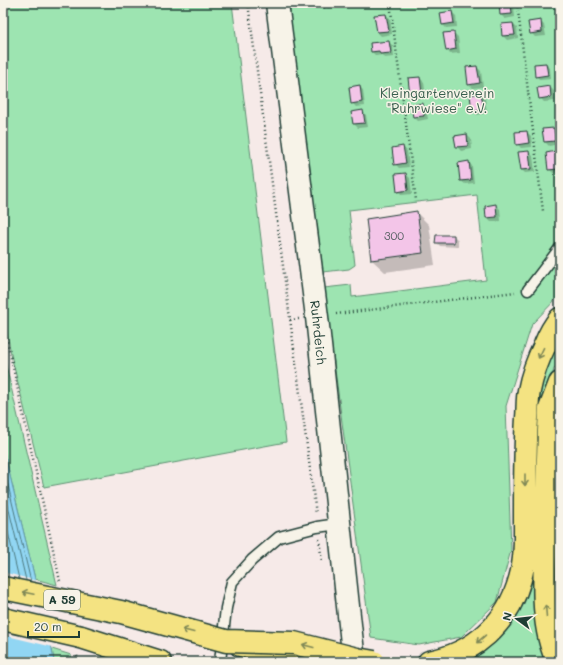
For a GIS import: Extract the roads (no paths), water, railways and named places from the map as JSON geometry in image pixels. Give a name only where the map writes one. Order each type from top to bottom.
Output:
[{"type":"highway","points":[[429,662],[442,660],[475,644],[492,630],[505,613],[514,595],[520,578],[525,542],[526,444],[529,391],[537,361],[554,326],[560,319]]},
{"type":"highway","points":[[558,662],[549,635],[545,611],[545,581],[550,409],[560,383]]},
{"type":"highway","name":"A 59","points":[[3,588],[121,612],[223,652],[299,662]]},
{"type":"highway","name":"A 59","points":[[3,619],[81,637],[160,662]]},
{"type":"highway","points":[[223,652],[294,642],[357,659],[374,662]]},
{"type":"main road","name":"Ruhrdeich","points":[[277,3],[317,316],[328,525],[354,662]]},
{"type":"lane","points":[[528,290],[560,248]]},
{"type":"lane","points":[[223,652],[226,608],[232,582],[252,560],[279,536],[328,525]]},
{"type":"water","points":[[3,447],[52,649],[54,662],[3,662]]},
{"type":"park label","name":"Kleingartenverein \"Ruhrwiese\" e.V.","points":[[437,100]]}]
